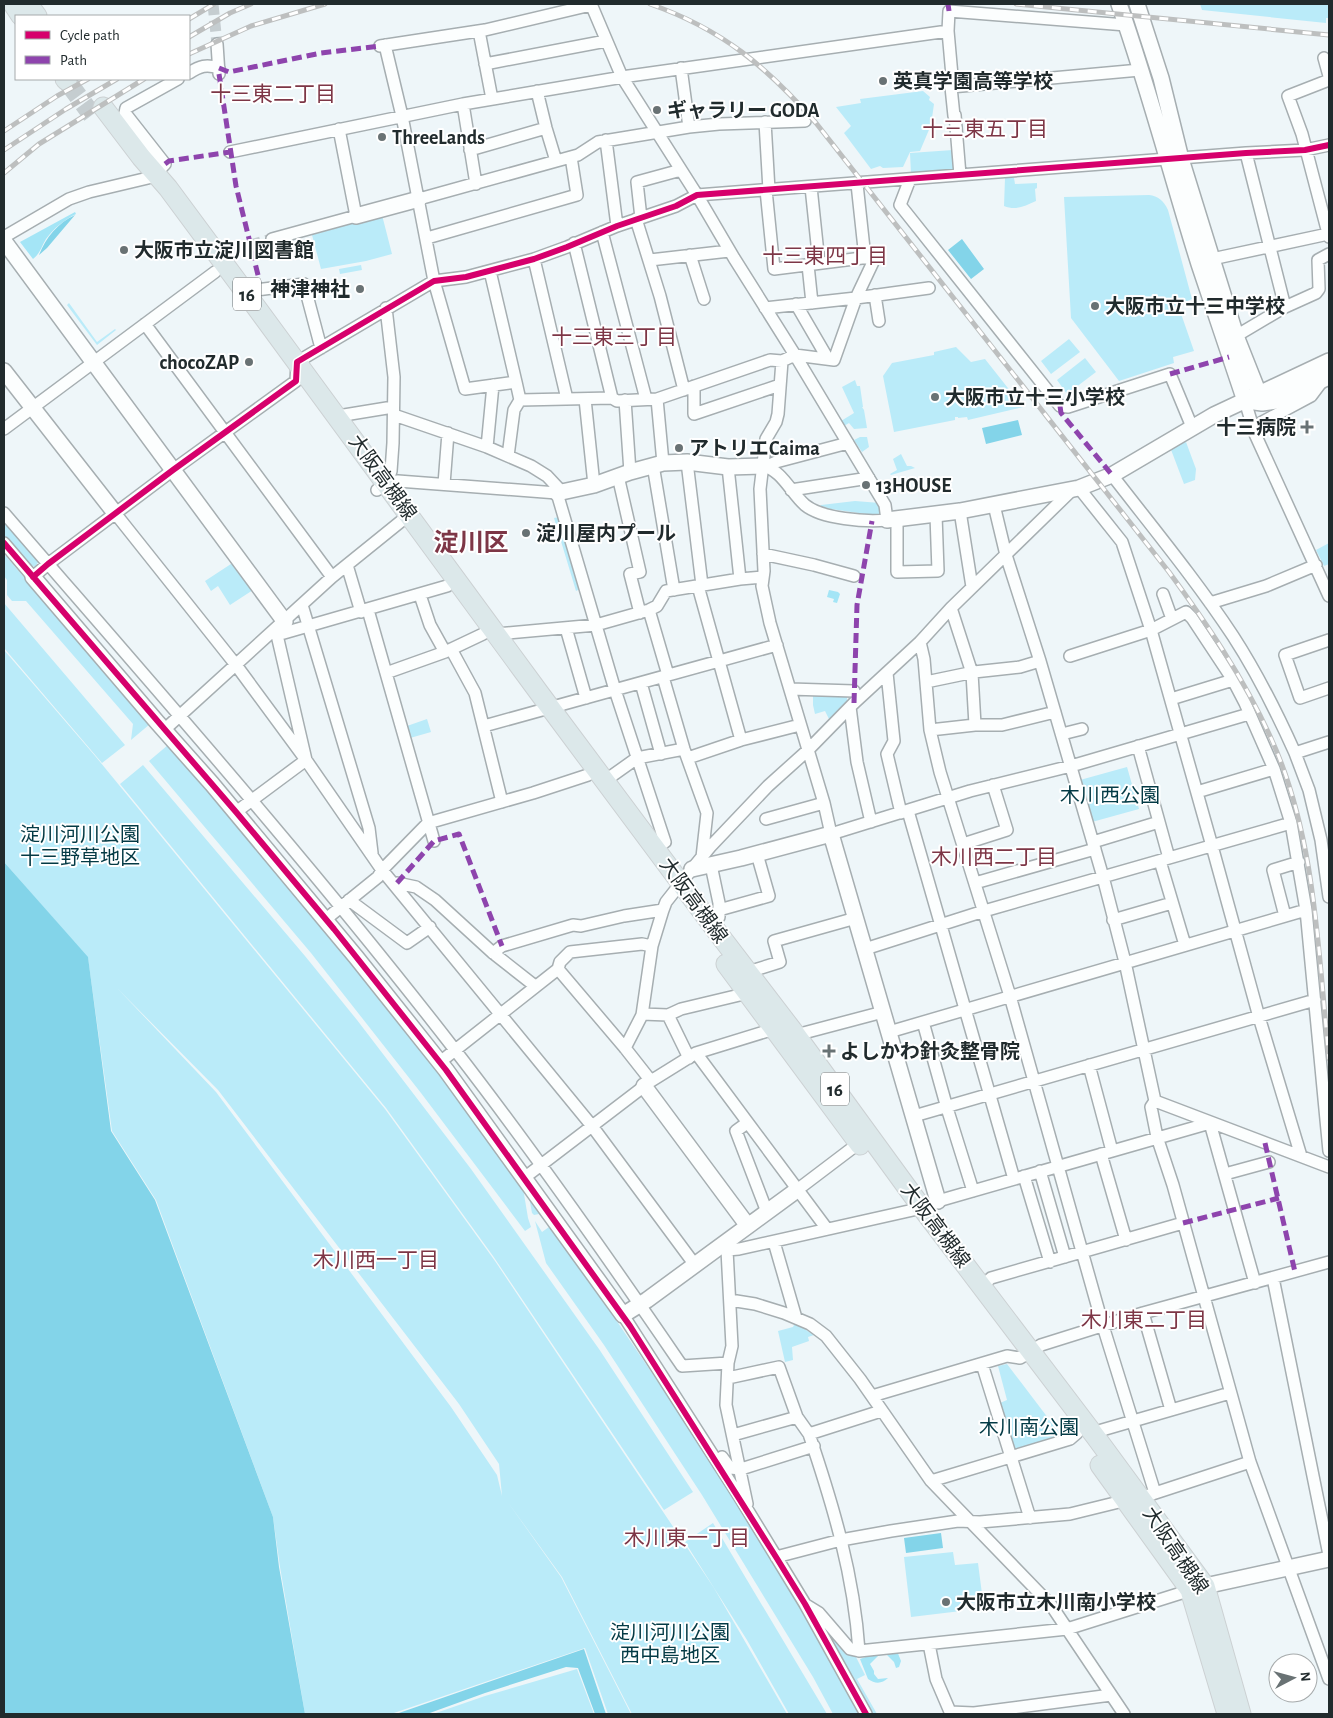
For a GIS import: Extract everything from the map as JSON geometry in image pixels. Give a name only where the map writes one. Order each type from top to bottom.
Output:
[{"type":"main road","points":[[13,4],[20,15]]},
{"type":"main road","points":[[28,4],[35,15]]},
{"type":"main road","name":"大阪高槻線","points":[[98,111],[150,176],[252,292],[297,362],[338,416],[382,487]]},
{"type":"main road","name":"大阪高槻線","points":[[150,176],[215,272],[296,381],[382,487],[546,710],[588,775],[692,873],[748,993],[859,1143],[923,1207],[1026,1354],[1086,1434],[1141,1497],[1198,1588],[1241,1714]]},
{"type":"main road","name":"大阪高槻線","points":[[405,518],[448,586],[490,634]]},
{"type":"main road","name":"大阪高槻線","points":[[546,710],[606,780],[656,848],[692,873],[718,933],[982,1286],[1026,1354]]},
{"type":"main road","name":"大阪高槻線","points":[[1198,1588],[1227,1714]]},
{"type":"street","points":[[516,382],[465,389],[434,281],[402,116],[382,46],[479,31],[591,4],[622,77],[697,195],[729,252],[795,355],[885,504],[892,520],[897,572],[938,571],[936,515]]},
{"type":"street","points":[[1119,4],[1140,70],[1212,259],[1236,336],[1252,398],[1253,427],[1329,596]]},
{"type":"street","points":[[1137,4],[1161,78],[1175,159],[1202,272],[1229,357],[1252,398],[1262,403],[1276,401],[1326,375]]},
{"type":"street","points":[[960,175],[956,116],[954,116],[951,87],[953,86],[948,31],[949,11],[1126,25]]},
{"type":"street","points":[[479,31],[492,99]]},
{"type":"street","points":[[230,152],[402,116],[537,91],[681,68],[948,31]]},
{"type":"street","points":[[485,64],[606,41]]},
{"type":"street","points":[[190,72],[207,65],[219,71],[217,44]]},
{"type":"street","points":[[1324,58],[1329,76]]},
{"type":"street","points":[[681,68],[689,127]]},
{"type":"street","points":[[953,86],[1140,70]]},
{"type":"street","points":[[4,237],[69,198],[150,176],[165,164],[124,113],[126,108],[176,80]]},
{"type":"street","points":[[1212,259],[1270,246],[1329,236],[1302,134],[1288,96],[1329,80]]},
{"type":"street","points":[[537,91],[556,161]]},
{"type":"street","points":[[463,104],[476,184]]},
{"type":"street","points":[[272,240],[578,155],[598,142],[606,140],[689,127],[805,121]]},
{"type":"street","points":[[520,400],[612,398],[617,401],[652,399],[770,360],[782,361],[795,355],[834,360],[856,298],[874,260],[870,257],[774,268],[765,122]]},
{"type":"street","points":[[470,150],[546,128]]},
{"type":"street","points":[[338,129],[356,216]]},
{"type":"street","points":[[606,140],[618,226]]},
{"type":"street","points":[[33,577],[173,470],[296,381],[297,362],[434,281],[466,277],[490,271],[568,247],[638,218],[676,206],[697,195],[1305,150],[1329,145]]},
{"type":"street","points":[[1246,153],[1285,307]]},
{"type":"street","points":[[427,238],[576,195],[572,156]]},
{"type":"street","points":[[681,170],[637,182],[638,218],[689,388],[694,414],[780,385]]},
{"type":"street","points":[[910,180],[900,205],[1060,406],[1068,407],[1170,374],[1192,427]]},
{"type":"street","points":[[857,184],[865,258]]},
{"type":"street","points":[[811,187],[814,264],[812,303]]},
{"type":"street","points":[[602,232],[652,399],[674,590]]},
{"type":"street","points":[[4,241],[173,470],[278,630],[306,760]]},
{"type":"street","points":[[574,243],[612,398]]},
{"type":"street","points":[[650,260],[729,252]]},
{"type":"street","points":[[1236,336],[1285,307],[1316,293],[1319,289],[1318,260],[1329,254]]},
{"type":"street","points":[[690,256],[704,298]]},
{"type":"street","points":[[534,258],[567,399]]},
{"type":"street","points":[[490,271],[520,400],[514,410],[508,456]]},
{"type":"street","points":[[4,429],[215,272]]},
{"type":"street","points":[[252,292],[304,284],[321,348]]},
{"type":"street","points":[[765,308],[929,288]]},
{"type":"street","points":[[875,295],[879,321]]},
{"type":"street","points":[[796,304],[828,359]]},
{"type":"street","points":[[382,487],[391,471],[394,368],[386,308]]},
{"type":"street","points":[[145,324],[332,577]]},
{"type":"street","points":[[782,361],[778,414],[766,439],[765,466],[760,489],[764,571],[762,586],[770,624],[824,803],[831,834],[914,1116],[923,1207]]},
{"type":"street","points":[[4,371],[236,665],[306,760],[382,870],[430,927],[498,1014],[592,1126],[695,1265]]},
{"type":"street","points":[[1253,427],[1311,396],[1326,375]]},
{"type":"street","points":[[487,447],[494,385]]},
{"type":"street","points":[[765,466],[774,470],[804,504],[819,513],[866,520],[892,520],[936,515],[1075,490],[1112,475],[1192,427],[1252,398]]},
{"type":"street","points":[[585,399],[594,485]]},
{"type":"street","points":[[625,400],[624,474],[640,572],[630,574],[665,676],[686,753],[707,813],[692,873]]},
{"type":"street","points":[[338,416],[393,411],[508,456],[542,472],[552,480],[559,493],[615,690],[665,842],[656,848]]},
{"type":"street","points":[[444,484],[448,433]]},
{"type":"street","points":[[382,487],[398,481],[559,493],[594,485],[658,464],[687,462],[728,467],[765,466],[848,443]]},
{"type":"street","points":[[687,462],[700,585],[718,661],[741,740]]},
{"type":"street","points":[[728,467],[740,579]]},
{"type":"street","points":[[1112,475],[1210,603],[1234,638],[1273,706],[1296,753],[1309,790],[1321,840],[1329,897]]},
{"type":"street","points":[[791,490],[869,478]]},
{"type":"street","points":[[625,1048],[642,1014],[652,946],[666,902],[768,786],[808,750],[850,707],[920,642],[972,587],[1075,490]]},
{"type":"street","points":[[1075,490],[1122,542],[1151,630],[1258,1017],[1301,1156]]},
{"type":"street","points":[[994,505],[1006,555],[1062,734],[1094,845],[1125,962],[1155,1101],[1151,1107],[1157,1137],[1250,1462],[1329,1679]]},
{"type":"street","points":[[960,511],[972,587]]},
{"type":"street","points":[[4,513],[250,800],[345,904],[542,1164],[682,1366],[728,1363]]},
{"type":"street","points":[[164,730],[278,630],[332,577],[405,518]]},
{"type":"street","points":[[4,543],[326,919],[440,1062],[623,1316],[749,1512],[805,1604],[866,1714]]},
{"type":"street","points":[[762,554],[814,564],[854,576]]},
{"type":"street","points":[[348,564],[386,673],[434,841]]},
{"type":"street","points":[[1210,603],[1266,586],[1316,565]]},
{"type":"street","points":[[386,673],[490,634],[596,625],[656,606],[666,591],[763,577]]},
{"type":"street","points":[[278,630],[310,627],[448,586]]},
{"type":"street","points":[[420,594],[430,625],[475,693],[502,802]]},
{"type":"street","points":[[1162,594],[1172,620]]},
{"type":"street","points":[[302,605],[369,828],[373,855]]},
{"type":"street","points":[[951,608],[972,673],[976,725]]},
{"type":"street","points":[[1070,656],[1151,630],[1186,612],[1192,618],[1233,680],[1274,769],[1291,823],[1299,862],[1306,910],[1329,1151]]},
{"type":"street","points":[[566,628],[586,698]]},
{"type":"street","points":[[1329,640],[1285,655],[1300,698],[1329,688]]},
{"type":"street","points":[[920,642],[924,659],[930,730],[940,772],[1010,996],[1103,1326],[1134,1422],[1141,1497]]},
{"type":"street","points":[[484,726],[777,645]]},
{"type":"street","points":[[926,682],[972,673],[1020,668],[1040,662]]},
{"type":"street","points":[[886,673],[894,741],[887,754],[941,925],[989,1095],[1050,1262]]},
{"type":"street","points":[[1171,699],[1233,680]]},
{"type":"street","points":[[641,683],[661,754]]},
{"type":"street","points":[[790,689],[854,691]]},
{"type":"street","points":[[850,707],[857,762],[872,822]]},
{"type":"street","points":[[930,730],[976,725],[1002,725],[1055,712]]},
{"type":"street","points":[[692,873],[831,834],[993,785],[1071,766],[1249,714]]},
{"type":"street","points":[[606,780],[636,758],[656,753],[686,753],[800,725]]},
{"type":"street","points":[[1062,734],[1082,729]]},
{"type":"street","points":[[1296,753],[1329,742]]},
{"type":"street","points":[[1138,746],[1159,822],[1172,902],[1185,945]]},
{"type":"street","points":[[236,812],[306,760]]},
{"type":"street","points":[[1197,792],[1274,769]]},
{"type":"street","points":[[326,919],[378,877],[382,870],[428,823],[588,775]]},
{"type":"street","points":[[963,844],[1008,830],[993,785]]},
{"type":"street","points":[[766,819],[824,803]]},
{"type":"street","points":[[975,883],[1159,822]]},
{"type":"street","points":[[864,948],[984,911],[1291,823]]},
{"type":"street","points":[[719,910],[770,896],[757,854]]},
{"type":"street","points":[[1285,916],[1273,870],[1299,862]]},
{"type":"street","points":[[692,873],[719,910],[718,933]]},
{"type":"street","points":[[395,885],[397,883],[416,887],[436,900],[493,953],[535,986]]},
{"type":"street","points":[[1113,920],[1172,902]]},
{"type":"street","points":[[345,904],[407,943],[430,927]]},
{"type":"street","points":[[493,953],[502,946],[573,925],[580,926],[663,910]]},
{"type":"street","points":[[889,1032],[1306,910]]},
{"type":"street","points":[[748,972],[780,962],[774,941],[856,918]]},
{"type":"street","points":[[440,1062],[498,1014],[558,969],[560,962],[570,952],[642,944],[652,946]]},
{"type":"street","points":[[558,969],[625,1048],[748,1226]]},
{"type":"street","points":[[642,1014],[668,1014],[681,1009],[748,993]]},
{"type":"street","points":[[914,1116],[1315,1000]]},
{"type":"street","points":[[524,1178],[648,1083],[693,1056],[774,1029],[796,1035],[883,1012]]},
{"type":"street","points":[[668,1014],[693,1056],[747,1123],[827,1229]]},
{"type":"street","points":[[923,1022],[973,1191]]},
{"type":"street","points":[[1089,1065],[1126,1240]]},
{"type":"street","points":[[1155,1101],[1329,1167]]},
{"type":"street","points":[[747,1123],[736,1131],[767,1212]]},
{"type":"street","points":[[724,1248],[739,1249],[774,1242],[923,1207],[1210,1123]]},
{"type":"street","points":[[1210,1123],[1254,1283]]},
{"type":"street","points":[[623,1316],[695,1265],[724,1248],[748,1226],[859,1143]]},
{"type":"street","points":[[1225,1174],[1269,1162]]},
{"type":"street","points":[[1040,1172],[1065,1257]]},
{"type":"street","points":[[982,1286],[991,1278],[1183,1223]]},
{"type":"street","points":[[774,1242],[796,1318]]},
{"type":"street","points":[[724,1248],[730,1300],[732,1346],[728,1363],[726,1405],[749,1512]]},
{"type":"street","points":[[872,1396],[1007,1356],[1026,1354],[1041,1345],[1143,1313],[1329,1262]]},
{"type":"street","points":[[1273,1278],[1329,1555]]},
{"type":"street","points":[[730,1300],[755,1304],[784,1313],[810,1324],[826,1336],[872,1396],[932,1481],[1050,1605],[1124,1714]]},
{"type":"street","points":[[1143,1313],[1172,1410]]},
{"type":"street","points":[[982,1364],[1030,1518]]},
{"type":"street","points":[[728,1378],[779,1367],[797,1417],[809,1434],[814,1446],[826,1483],[852,1583],[859,1651]]},
{"type":"street","points":[[932,1481],[1230,1392]]},
{"type":"street","points":[[809,1434],[881,1410]]},
{"type":"street","points":[[733,1435],[797,1417]]},
{"type":"street","points":[[708,1448],[720,1456],[730,1468],[741,1469],[814,1446]]},
{"type":"street","points":[[776,1557],[841,1540],[891,1531],[968,1521],[980,1522],[1070,1514],[1141,1497],[1250,1462]]},
{"type":"street","points":[[805,1604],[819,1613],[850,1649],[859,1651],[1067,1629],[1198,1588],[1329,1559]]},
{"type":"street","points":[[930,1644],[936,1679],[950,1713],[975,1714],[1111,1695]]},
{"type":"green space","points":[[1127,4],[1160,103],[1163,120]]},
{"type":"green space","points":[[1200,4],[1329,4],[1329,18],[1326,18],[1326,23],[1202,10]]},
{"type":"green space","points":[[923,91],[934,104],[931,125],[920,151],[910,152],[903,167],[883,168],[880,166],[871,169],[844,133],[851,126],[836,107],[861,103],[860,99]]},
{"type":"green space","points":[[953,150],[955,168],[952,171],[911,174],[910,153]]},
{"type":"green space","points":[[1005,178],[1014,178],[1015,184],[1037,183],[1037,188],[1035,189],[1036,201],[1016,208],[1004,206]]},
{"type":"green space","points":[[1149,195],[1160,200],[1168,210],[1192,299],[1178,305],[1194,351],[1173,357],[1174,363],[1119,381],[1071,318],[1064,197]]},
{"type":"green space","points":[[382,215],[392,254],[321,269],[312,235]]},
{"type":"green space","points":[[361,265],[362,270],[340,274],[339,269]]},
{"type":"green space","points":[[69,303],[97,342],[116,330],[97,345],[67,305]]},
{"type":"green space","points":[[1069,339],[1080,352],[1051,374],[1041,361]]},
{"type":"green space","points":[[956,347],[971,362],[985,359],[1023,407],[968,420],[967,417],[955,417],[955,420],[894,432],[883,376],[892,363],[934,355],[934,352]]},
{"type":"green space","points":[[1085,358],[1096,372],[1067,394],[1057,380]]},
{"type":"green space","points":[[855,380],[857,386],[860,386],[867,428],[854,429],[849,423],[844,426],[841,421],[854,413],[842,387]]},
{"type":"green space","points":[[860,437],[867,437],[869,447],[862,452],[854,440]]},
{"type":"green space","points":[[1186,442],[1196,469],[1195,480],[1184,484],[1170,447]]},
{"type":"green space","points":[[901,454],[907,466],[915,468],[891,475],[897,470],[893,459]]},
{"type":"green space","points":[[855,501],[880,503],[881,512],[879,516],[821,506],[821,505]]},
{"type":"green space","points":[[559,517],[580,589],[576,591],[554,518]]},
{"type":"green space","points":[[4,518],[39,561],[35,567],[29,564],[4,535]]},
{"type":"green space","points":[[1329,543],[1329,564],[1324,566],[1316,550]]},
{"type":"green space","points":[[4,554],[150,724],[131,740],[133,724],[26,601],[12,601],[7,595],[7,580],[4,576]]},
{"type":"green space","points":[[234,562],[253,590],[230,605],[218,586],[211,591],[205,581]]},
{"type":"green space","points":[[4,603],[125,745],[102,763],[4,648]]},
{"type":"green space","points":[[4,650],[96,757],[385,1109],[495,1261],[714,1588],[787,1714],[632,1714],[562,1577],[507,1501],[561,1577],[631,1714],[608,1714],[585,1648],[391,1714],[305,1714],[273,1517],[156,1200],[112,1131],[88,958],[4,862]],"holes":[[[117,988],[218,1090],[459,1404],[499,1464],[502,1496],[497,1475],[451,1407],[216,1092]]]},
{"type":"green space","points":[[813,693],[847,693],[847,704],[830,721],[825,711],[815,714]]},
{"type":"green space","points":[[427,719],[431,732],[410,738],[407,726]]},
{"type":"green space","points":[[168,745],[329,931],[440,1071],[522,1182],[531,1227],[525,1231],[421,1093],[311,953],[149,761]]},
{"type":"green space","points":[[143,765],[357,1020],[471,1169],[599,1349],[693,1492],[664,1510],[493,1256],[386,1108],[120,784]]},
{"type":"green space","name":"木川西公園","points":[[1127,767],[1139,809],[1092,822],[1080,780]]},
{"type":"green space","points":[[530,1195],[714,1467],[783,1579],[860,1714],[833,1714],[813,1677],[702,1495],[604,1345],[546,1263],[535,1221],[542,1232],[549,1227],[539,1214],[534,1215],[532,1213]]},
{"type":"green space","points":[[795,1323],[814,1335],[808,1337],[809,1341],[792,1347],[793,1360],[785,1362],[778,1331],[793,1327]]},
{"type":"green space","name":"木川南公園","points":[[1007,1364],[1064,1439],[1015,1453],[1000,1403],[1007,1400],[998,1366]]},
{"type":"green space","points":[[713,1523],[827,1714],[789,1714],[747,1640],[685,1542]]},
{"type":"green space","points":[[953,1552],[955,1565],[978,1563],[982,1594],[976,1595],[976,1602],[961,1604],[961,1611],[911,1617],[904,1557]]},
{"type":"green space","points":[[825,1626],[850,1655],[856,1657],[865,1675],[857,1679],[877,1714],[872,1714],[823,1627]]},
{"type":"green space","points":[[577,1669],[594,1714],[433,1714],[485,1696]]},
{"type":"shaded area","points":[[75,212],[76,214],[52,231],[33,259],[20,242]]},
{"type":"shaded area","points":[[75,215],[47,248],[39,255],[53,231]]},
{"type":"shaded area","points":[[962,239],[984,269],[971,279],[948,250]]},
{"type":"shaded area","points":[[1018,420],[1022,435],[986,444],[982,428]]},
{"type":"shaded area","points":[[829,590],[840,594],[837,603],[833,602],[834,599],[827,597]]},
{"type":"shaded area","points":[[4,862],[88,957],[111,1131],[155,1200],[273,1517],[279,1567],[305,1714],[4,1714]]},
{"type":"shaded area","points":[[941,1533],[943,1548],[906,1553],[904,1538]]},
{"type":"shaded area","points":[[584,1649],[606,1714],[595,1714],[578,1668],[566,1667],[427,1714],[396,1714]]},
{"type":"shaded area","points":[[897,1651],[901,1661],[899,1667],[896,1668],[894,1662],[886,1654],[878,1656],[870,1664],[878,1679],[888,1678],[878,1683],[868,1679],[860,1659],[874,1654]]},
{"type":"tunnel","points":[[213,4],[217,44]]},
{"type":"tunnel","points":[[67,81],[92,115]]},
{"type":"tunnel","points":[[250,245],[272,239]]},
{"type":"railway","points":[[190,18],[214,4]]},
{"type":"railway","points":[[190,36],[230,13],[251,4]]},
{"type":"railway","points":[[190,54],[251,26],[325,4]]},
{"type":"railway","points":[[650,4],[699,25],[742,52],[780,84],[816,123],[1169,572],[1224,651],[1270,736],[1285,774],[1297,813],[1313,894],[1329,1059]]},
{"type":"railway","points":[[1016,4],[1329,35]]},
{"type":"railway","points":[[4,131],[57,96],[86,80]]},
{"type":"railway","points":[[4,150],[66,109],[115,80]]},
{"type":"railway","points":[[4,173],[39,144],[142,80]]},
{"type":"marked path","points":[[948,4],[949,11]]},
{"type":"marked path","points":[[219,68],[229,72],[321,53],[380,46]]},
{"type":"marked path","points":[[219,74],[236,186],[259,279],[256,290]]},
{"type":"marked path","points":[[165,164],[169,161],[230,152]]},
{"type":"marked path","points":[[1170,374],[1229,357]]},
{"type":"marked path","points":[[1060,406],[1061,413],[1112,475]]},
{"type":"marked path","points":[[854,703],[857,605],[872,521]]},
{"type":"marked path","points":[[397,883],[434,841],[459,834],[502,946]]},
{"type":"marked path","points":[[1265,1143],[1295,1272]]},
{"type":"marked path","points":[[1183,1223],[1279,1198]]},
{"type":"cycle path","points":[[33,577],[173,470],[296,381],[297,362],[434,281],[466,277],[534,259],[617,226],[676,206],[697,195],[1305,150],[1329,145]]},
{"type":"cycle path","points":[[4,543],[236,812],[334,929],[446,1070],[630,1326],[805,1604],[866,1714]]},
{"type":"place","name":"英真学園高等学校","points":[[883,81]]},
{"type":"place","name":"ギャラリー GODA","points":[[657,110]]},
{"type":"place","name":"ThreeLands","points":[[382,137]]},
{"type":"place","name":"大阪市立淀川図書館","points":[[124,250]]},
{"type":"place","name":"神津神社","points":[[360,289]]},
{"type":"place","name":"大阪市立十三中学校","points":[[1095,306]]},
{"type":"place","name":"chocoZAP","points":[[249,362]]},
{"type":"place","name":"大阪市立十三小学校","points":[[935,397]]},
{"type":"place","name":"十三病院","points":[[1307,427]]},
{"type":"place","name":"アトリエCaima","points":[[679,448]]},
{"type":"place","name":"13HOUSE","points":[[866,485]]},
{"type":"place","name":"淀川屋内プール","points":[[526,533]]},
{"type":"place","name":"よしかわ針灸整骨院","points":[[829,1051]]},
{"type":"place","name":"大阪市立木川南小学校","points":[[946,1602]]},
{"type":"district","name":"十三東二丁目","points":[[273,94]]},
{"type":"district","name":"十三東五丁目","points":[[985,129]]},
{"type":"district","name":"十三東四丁目","points":[[825,256]]},
{"type":"district","name":"十三東三丁目","points":[[614,337]]},
{"type":"district","name":"淀川区","points":[[471,542]]},
{"type":"district","name":"木川西二丁目","points":[[994,857]]},
{"type":"district","name":"木川西一丁目","points":[[376,1260]]},
{"type":"district","name":"木川東二丁目","points":[[1144,1320]]},
{"type":"district","name":"木川東一丁目","points":[[687,1538]]},
{"type":"park label","name":"淀川河川公園 十三野草地区","points":[[80,846]]},
{"type":"park label","name":"淀川河川公園 西中島地区","points":[[670,1644]]}]
